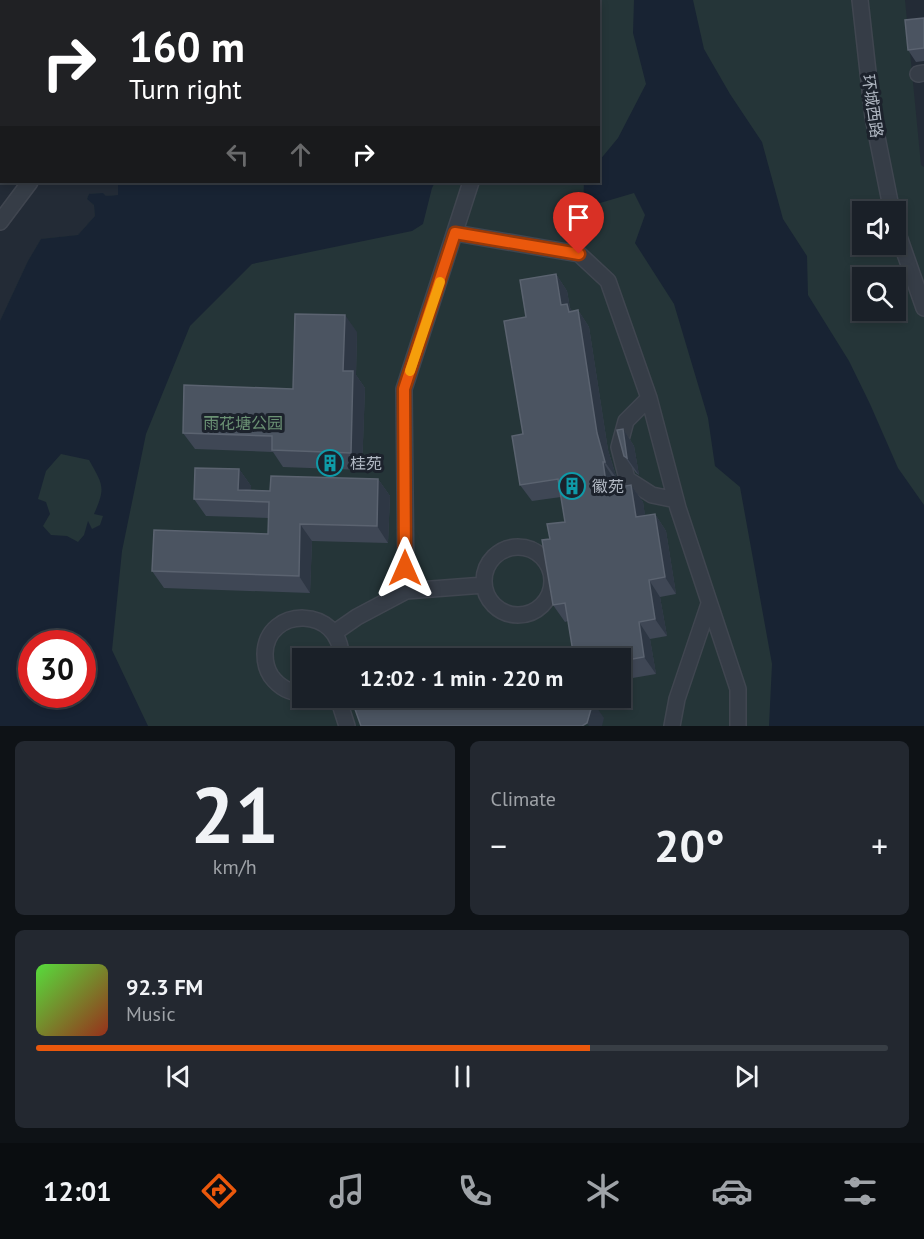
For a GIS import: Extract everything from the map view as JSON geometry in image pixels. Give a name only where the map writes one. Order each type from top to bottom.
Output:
[{"type":"street","name":"环城西路","points":[[860,0],[873,117],[890,201]]},
{"type":"street","points":[[0,222],[29,183]]},
{"type":"street","points":[[406,591],[404,389],[471,183]]},
{"type":"street","points":[[455,233],[579,254],[608,282],[649,398],[676,500],[738,689],[738,726]]},
{"type":"street","points":[[905,255],[924,308]]},
{"type":"street","points":[[649,398],[626,421],[619,447],[627,479],[652,495],[676,500]]},
{"type":"street","points":[[517,546],[539,553],[551,572],[550,594],[544,603],[525,614],[513,615],[503,612],[487,596],[484,585],[484,574],[488,563],[506,548],[517,546]]},
{"type":"street","points":[[334,633],[357,617],[406,591],[484,585]]},
{"type":"street","points":[[672,726],[677,699],[709,604]]},
{"type":"street","points":[[292,691],[277,683],[269,673],[265,661],[265,648],[270,636],[278,627],[289,620],[301,617],[314,619],[325,624],[334,633],[340,648]]},
{"type":"street","points":[[341,708],[347,726]]},
{"type":"green space","name":"雨花塘公园","points":[[600,0],[905,0],[921,165],[924,167],[924,726],[0,726],[0,321],[41,239],[78,235],[95,216],[94,205],[87,199],[89,194],[118,195],[118,184],[128,183],[600,183]]},
{"type":"water","points":[[634,0],[693,0],[704,49],[762,142],[783,219],[807,256],[808,295],[849,361],[898,468],[924,505],[924,726],[769,726],[772,664],[740,487],[715,466],[708,418],[674,304],[635,243],[645,215],[634,193],[583,208],[584,183],[600,183],[600,160],[618,138],[646,84],[633,33]]},
{"type":"water","points":[[128,183],[434,183],[423,224],[412,231],[252,264],[190,326],[146,434],[122,551],[112,650],[148,726],[0,726],[0,321],[41,239],[78,235],[95,216],[94,205],[87,199],[89,194],[103,193],[106,196],[118,195],[118,184]],"holes":[[[61,454],[89,460],[97,475],[101,492],[94,514],[103,516],[100,525],[92,529],[88,521],[84,535],[78,542],[67,536],[51,535],[43,526],[50,514],[46,502],[38,499],[46,471]]]},
{"type":"building","points":[[924,18],[924,48],[908,50],[905,20]]},
{"type":"building","name":"徽苑","points":[[556,274],[561,305],[567,304],[569,312],[578,310],[597,433],[605,462],[603,462],[607,489],[631,485],[636,517],[655,514],[665,577],[649,580],[655,619],[639,622],[644,657],[631,659],[631,648],[572,648],[565,603],[553,605],[542,540],[550,539],[547,524],[565,522],[558,479],[520,485],[512,436],[523,434],[504,321],[526,317],[520,280]]},
{"type":"building","points":[[295,314],[345,315],[343,371],[353,371],[351,453],[272,450],[272,436],[183,433],[184,385],[293,389]]},
{"type":"building","points":[[623,429],[627,458],[624,456],[617,430]]},
{"type":"building","points":[[195,468],[239,469],[238,490],[270,491],[271,476],[378,479],[377,526],[300,524],[299,576],[152,571],[154,530],[268,534],[269,502],[194,499]]},
{"type":"building","points":[[355,708],[591,708],[587,723],[582,726],[361,726]]},
{"type":"slow traffic","points":[[410,371],[440,282]]},
{"type":"place","name":"桂苑","points":[[330,463]]},
{"type":"place","name":"徽苑","points":[[572,486]]},
{"type":"route","points":[[405,568],[404,389],[455,233],[579,254]]}]
